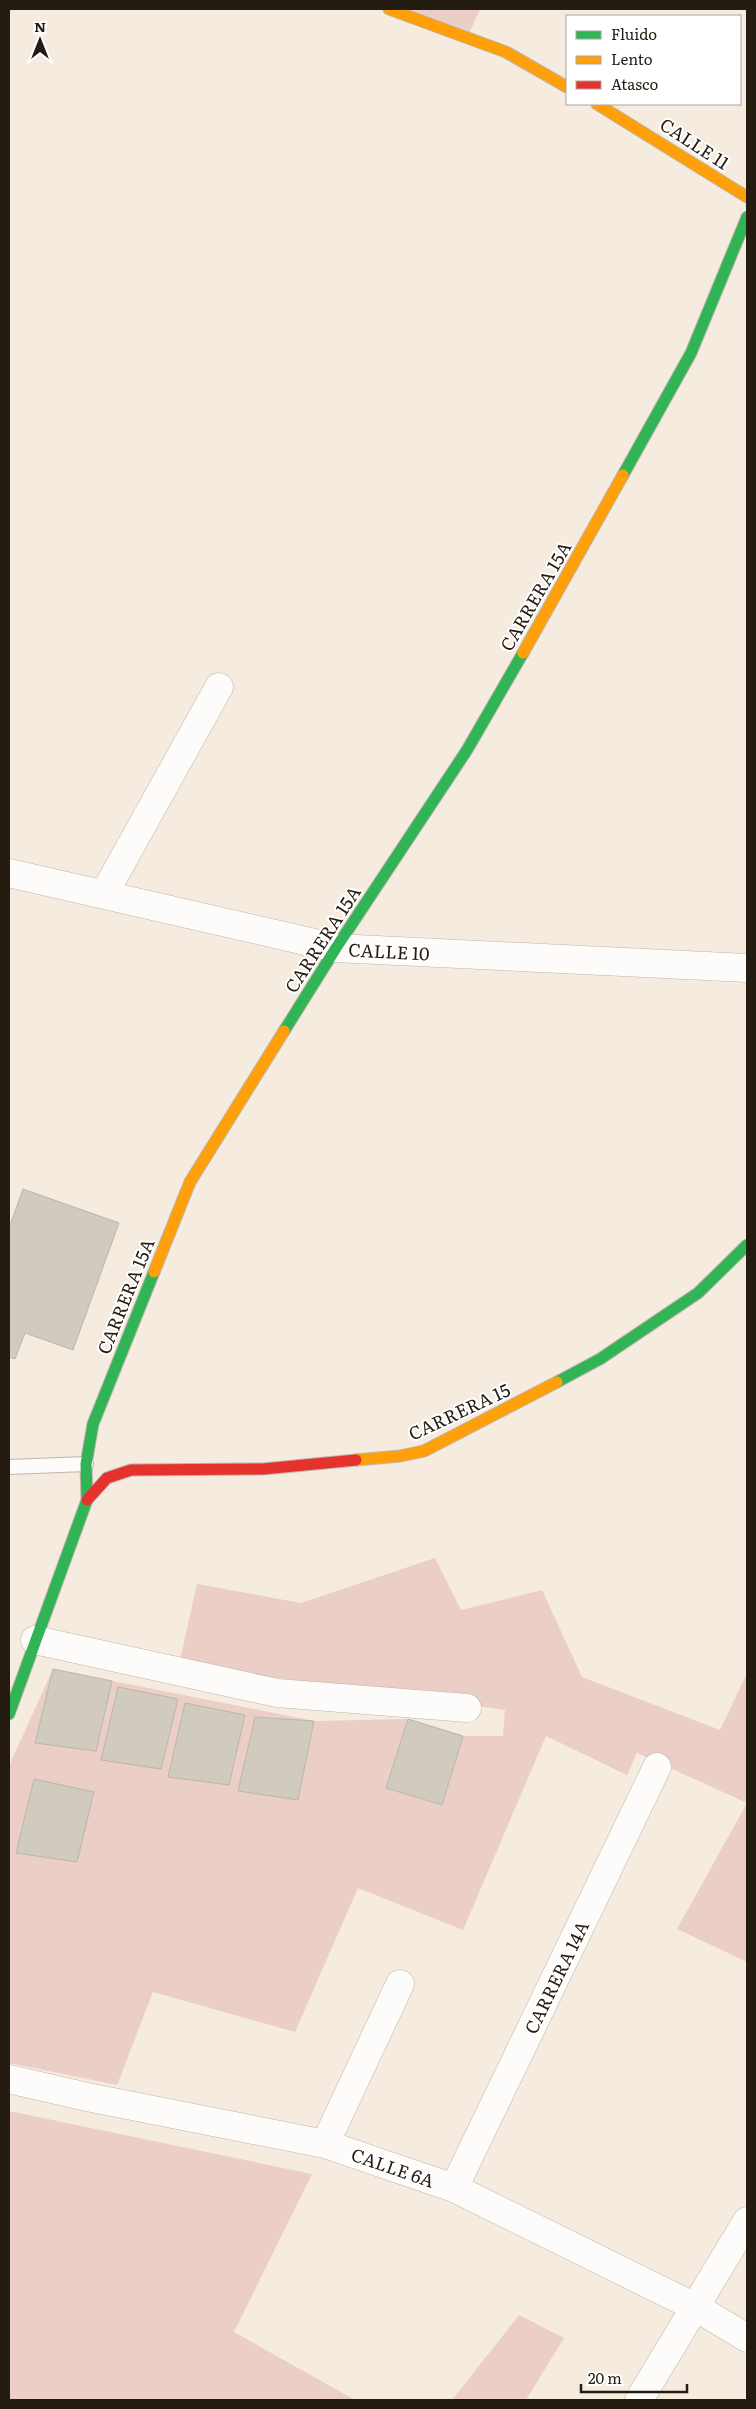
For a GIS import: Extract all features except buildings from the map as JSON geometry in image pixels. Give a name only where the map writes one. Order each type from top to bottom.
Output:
[{"type":"street","points":[[389,9],[506,52],[566,86]]},
{"type":"street","name":"CALLE 11","points":[[599,105],[747,197]]},
{"type":"street","name":"CARRERA 15A","points":[[9,1714],[34,1640],[87,1500],[86,1464],[93,1424],[190,1182],[336,948],[467,750],[564,582],[691,353],[747,216]]},
{"type":"street","points":[[104,894],[219,687]]},
{"type":"street","name":"CALLE 10","points":[[9,873],[336,948],[747,968]]},
{"type":"street","name":"CARRERA 15","points":[[87,1500],[107,1478],[131,1470],[263,1470],[400,1456],[424,1451],[600,1360],[698,1293],[747,1245]]},
{"type":"street","points":[[34,1640],[277,1693],[467,1708]]},
{"type":"street","name":"CARRERA 14A","points":[[454,2188],[657,1767]]},
{"type":"street","points":[[325,2144],[400,1984]]},
{"type":"street","name":"CALLE 6A","points":[[9,2079],[87,2097],[325,2144],[454,2188],[696,2308],[747,2338]]},
{"type":"street","points":[[638,2400],[696,2308],[747,2220]]},
{"type":"lane","points":[[9,1467],[86,1464]]},
{"type":"shaded area","points":[[407,9],[480,9],[470,32]]},
{"type":"shaded area","points":[[435,1558],[461,1610],[542,1590],[582,1677],[720,1730],[747,1673],[747,1803],[637,1753],[627,1775],[546,1736],[463,1930],[358,1888],[295,2032],[153,1992],[117,2085],[9,2063],[9,1766],[53,1669],[314,1721],[408,1719],[386,1788],[441,1805],[463,1736],[503,1736],[505,1710],[179,1664],[197,1584],[301,1603]]},
{"type":"shaded area","points":[[747,1803],[747,1962],[677,1929]]},
{"type":"shaded area","points":[[9,2111],[312,2174],[234,2332],[355,2400],[9,2400]]},
{"type":"shaded area","points":[[519,2315],[564,2338],[526,2400],[452,2400]]},
{"type":"traffic: fast","points":[[623,475],[691,353],[747,217]]},
{"type":"traffic: fast","points":[[284,1031],[336,948],[467,750],[523,653]]},
{"type":"traffic: fast","points":[[557,1382],[600,1359],[698,1293],[747,1245]]},
{"type":"traffic: fast","points":[[9,1714],[87,1500],[86,1464],[93,1424],[154,1272]]},
{"type":"traffic: slow","points":[[389,9],[506,52],[566,86]]},
{"type":"traffic: slow","points":[[599,105],[747,197]]},
{"type":"traffic: slow","points":[[523,653],[623,475]]},
{"type":"traffic: slow","points":[[154,1272],[190,1182],[284,1031]]},
{"type":"traffic: slow","points":[[356,1460],[400,1456],[424,1451],[557,1382]]},
{"type":"traffic: jam","points":[[87,1500],[107,1478],[131,1470],[263,1469],[356,1460]]}]
